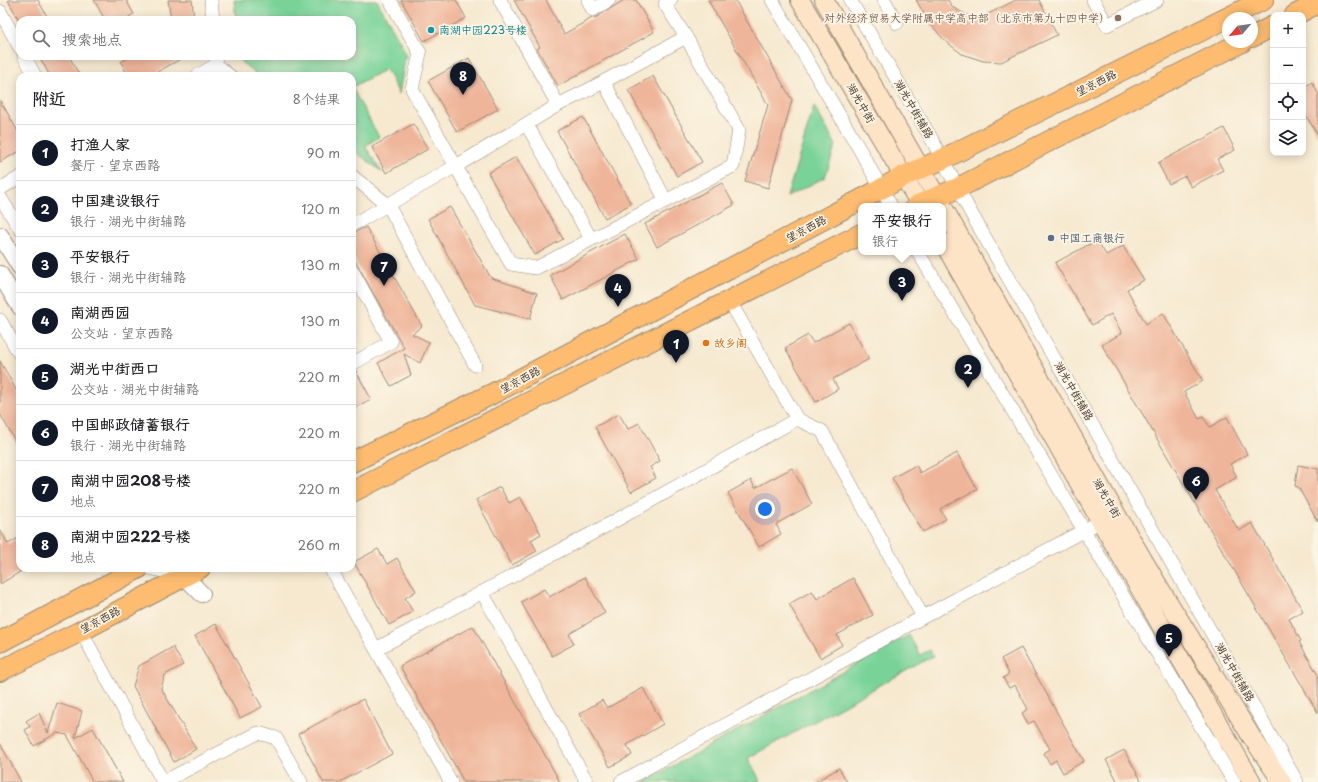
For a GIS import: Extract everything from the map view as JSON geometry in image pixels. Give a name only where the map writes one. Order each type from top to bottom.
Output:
[{"type":"main road","name":"湖光中街","points":[[800,0],[913,172]]},
{"type":"main road","name":"湖光中街","points":[[824,0],[929,203]]},
{"type":"main road","name":"望京西路","points":[[356,460],[492,394],[913,172],[943,160],[1251,3]]},
{"type":"main road","points":[[1301,12],[1318,3]]},
{"type":"main road","points":[[1258,34],[1270,28]]},
{"type":"main road","points":[[932,203],[958,188],[1230,48]]},
{"type":"main road","name":"湖光中街","points":[[946,231],[1239,717],[1282,782]]},
{"type":"main road","points":[[356,490],[858,236]]},
{"type":"main road","name":"湖光中街","points":[[946,247],[1101,522],[1252,782]]},
{"type":"main road","points":[[0,642],[131,572]]},
{"type":"main road","name":"望京西路","points":[[0,671],[81,631],[188,572]]},
{"type":"street","points":[[211,0],[213,16]]},
{"type":"street","points":[[390,0],[420,53],[412,89],[511,264],[536,268],[733,166],[739,130],[686,37],[665,4],[671,0]]},
{"type":"street","points":[[500,0],[558,105]]},
{"type":"street","points":[[588,0],[593,10],[609,0]]},
{"type":"street","points":[[772,0],[889,203]]},
{"type":"street","name":"湖光中街辅路","points":[[850,0],[943,160],[971,213],[1297,782]]},
{"type":"street","points":[[884,0],[898,23]]},
{"type":"street","points":[[1093,0],[1107,25],[1157,0]]},
{"type":"street","points":[[0,11],[16,41]]},
{"type":"street","points":[[356,223],[527,125],[558,105],[604,82],[686,37]]},
{"type":"street","points":[[26,60],[33,72]]},
{"type":"street","points":[[202,72],[216,60],[226,72]]},
{"type":"street","points":[[604,82],[666,200]]},
{"type":"street","points":[[527,125],[591,239]]},
{"type":"street","points":[[0,189],[16,179]]},
{"type":"street","points":[[356,179],[388,205],[475,365]]},
{"type":"street","points":[[0,197],[16,223]]},
{"type":"street","points":[[0,235],[16,261]]},
{"type":"street","points":[[920,255],[1234,782]]},
{"type":"street","points":[[0,274],[16,300]]},
{"type":"street","points":[[356,277],[391,342],[356,362]]},
{"type":"street","points":[[729,300],[797,419],[822,431],[923,617]]},
{"type":"street","points":[[0,320],[16,347]]},
{"type":"street","points":[[376,649],[604,527],[797,419]]},
{"type":"street","points":[[621,782],[923,617],[1101,522]]},
{"type":"street","points":[[332,572],[451,782]]},
{"type":"street","points":[[482,592],[587,782]]},
{"type":"street","points":[[81,631],[163,782],[258,733],[276,738],[301,782]]},
{"type":"green space","points":[[234,0],[377,0],[406,53],[399,94],[386,69],[356,85],[356,72],[254,72],[241,62],[241,60],[356,60],[356,16],[236,16]]},
{"type":"green space","points":[[356,95],[379,137],[365,146],[382,172],[356,152]]},
{"type":"green space","points":[[814,106],[836,145],[825,177],[787,197]]},
{"type":"green space","points":[[909,635],[920,655],[930,650],[933,656],[748,758],[761,782],[644,782]]},
{"type":"building","points":[[8,0],[38,0],[47,16],[17,16]]},
{"type":"building","points":[[94,0],[126,0],[134,14],[130,16],[103,16]]},
{"type":"building","points":[[168,0],[192,0],[194,16],[170,16]]},
{"type":"building","name":"南湖中园223号楼","points":[[401,0],[456,0],[466,18],[424,41]]},
{"type":"building","points":[[514,0],[546,0],[564,34],[592,18],[597,17],[624,0],[636,0],[654,32],[558,86],[537,49],[540,47]]},
{"type":"building","points":[[708,0],[735,0],[792,100],[768,188],[745,181],[768,105]]},
{"type":"building","points":[[916,0],[948,0],[952,7],[976,20],[1016,0],[1039,0],[1057,35],[1001,62],[983,61],[962,54],[944,40],[929,22]]},
{"type":"building","points":[[469,58],[498,109],[457,132],[428,81]]},
{"type":"building","points":[[41,60],[71,60],[78,72],[48,72]]},
{"type":"building","points":[[124,60],[179,60],[157,72],[126,72],[121,62]]},
{"type":"building","points":[[653,76],[702,162],[677,176],[628,90]]},
{"type":"building","points":[[1312,82],[1318,93],[1318,136],[1306,115],[1306,86]]},
{"type":"building","points":[[0,100],[16,128],[16,153],[0,162]]},
{"type":"building","points":[[583,117],[631,204],[605,218],[557,131]]},
{"type":"building","points":[[413,124],[428,149],[386,173],[372,147]]},
{"type":"building","points":[[1224,128],[1235,150],[1217,159],[1223,170],[1191,187],[1185,176],[1169,184],[1158,163]]},
{"type":"building","points":[[516,157],[563,239],[535,255],[488,173]]},
{"type":"building","points":[[722,183],[734,205],[657,247],[645,224]]},
{"type":"building","points":[[450,207],[491,278],[537,293],[530,319],[475,305],[428,219]]},
{"type":"building","points":[[366,227],[422,326],[412,334],[429,342],[420,363],[404,354],[411,375],[391,386],[378,363],[404,348],[356,262],[356,231]]},
{"type":"building","points":[[625,234],[639,259],[563,300],[550,275]]},
{"type":"building","points":[[1097,240],[1106,255],[1123,246],[1144,280],[1127,289],[1146,324],[1163,313],[1203,381],[1184,392],[1199,419],[1203,417],[1210,427],[1227,417],[1247,454],[1230,464],[1237,477],[1215,490],[1239,531],[1252,523],[1303,611],[1289,619],[1301,641],[1299,642],[1318,675],[1318,713],[1102,345],[1122,333],[1111,314],[1092,325],[1055,263]]},
{"type":"building","points":[[849,323],[869,359],[833,379],[838,389],[816,402],[785,348],[808,335],[813,343]]},
{"type":"building","points":[[0,361],[16,390],[16,443],[0,414]]},
{"type":"building","points":[[356,371],[371,399],[356,407]]},
{"type":"building","points":[[619,414],[628,429],[639,423],[660,461],[650,467],[656,478],[631,492],[595,427]]},
{"type":"building","points":[[957,453],[977,489],[940,509],[946,519],[923,532],[892,478],[916,465],[920,473]]},
{"type":"building","points":[[1298,465],[1318,469],[1318,522],[1298,487],[1295,486]]},
{"type":"building","points":[[792,468],[812,504],[776,524],[781,534],[759,547],[728,493],[751,480],[755,488]]},
{"type":"building","points":[[500,487],[509,503],[520,497],[541,534],[531,540],[537,551],[512,565],[476,500]]},
{"type":"building","points":[[0,530],[8,544],[16,539],[16,572],[20,572],[0,584]]},
{"type":"building","points":[[378,549],[387,564],[397,558],[416,591],[405,598],[413,612],[389,625],[356,566],[356,561]]},
{"type":"building","points":[[585,577],[605,613],[569,634],[574,644],[552,656],[521,602],[544,589],[549,597]]},
{"type":"building","points":[[853,578],[873,615],[837,635],[842,645],[820,658],[789,604],[812,591],[817,599]]},
{"type":"building","points":[[216,624],[262,707],[240,718],[195,636]]},
{"type":"building","points":[[473,626],[560,782],[464,782],[400,666]]},
{"type":"building","points":[[173,647],[183,665],[165,675],[161,688],[196,749],[174,762],[133,686],[139,666]]},
{"type":"building","points":[[1021,648],[1084,761],[1063,773],[1056,760],[1050,764],[1044,753],[1050,749],[1034,721],[1028,724],[1022,713],[1028,709],[1015,685],[1009,688],[1003,678],[1009,674],[1001,659]]},
{"type":"building","points":[[643,688],[663,724],[627,745],[632,755],[610,767],[579,714],[602,700],[607,708]]},
{"type":"building","points":[[363,699],[392,754],[340,782],[323,782],[298,734]]},
{"type":"building","points":[[57,703],[82,711],[75,738],[93,728],[123,782],[93,782],[67,735],[57,733],[34,746],[25,730],[30,727],[26,721],[39,713],[48,733]]},
{"type":"building","points":[[0,743],[21,782],[0,782]]},
{"type":"building","points":[[1124,750],[1142,782],[1118,782],[1106,760]]},
{"type":"building","points":[[839,768],[847,782],[815,782]]},
{"type":"place","name":"对外经济贸易大学附属中学高中部（北京市第九十四中学）","points":[[1118,18]]},
{"type":"place","name":"南湖中园223号楼","points":[[431,30]]},
{"type":"place","name":"南湖中园222号楼","points":[[463,95]]},
{"type":"place","name":"中国工商银行","points":[[1051,238]]},
{"type":"place","name":"南湖中园208号楼","points":[[384,286]]},
{"type":"place","name":"平安银行","points":[[902,301]]},
{"type":"place","name":"南湖西园","points":[[618,307]]},
{"type":"place","name":"故乡阁","points":[[706,343]]},
{"type":"place","name":"打渔人家","points":[[676,363]]},
{"type":"place","name":"中国建设银行","points":[[968,388]]},
{"type":"place","name":"中国邮政储蓄银行","points":[[1196,500]]},
{"type":"place","name":"湖光中街西口","points":[[1169,657]]}]
